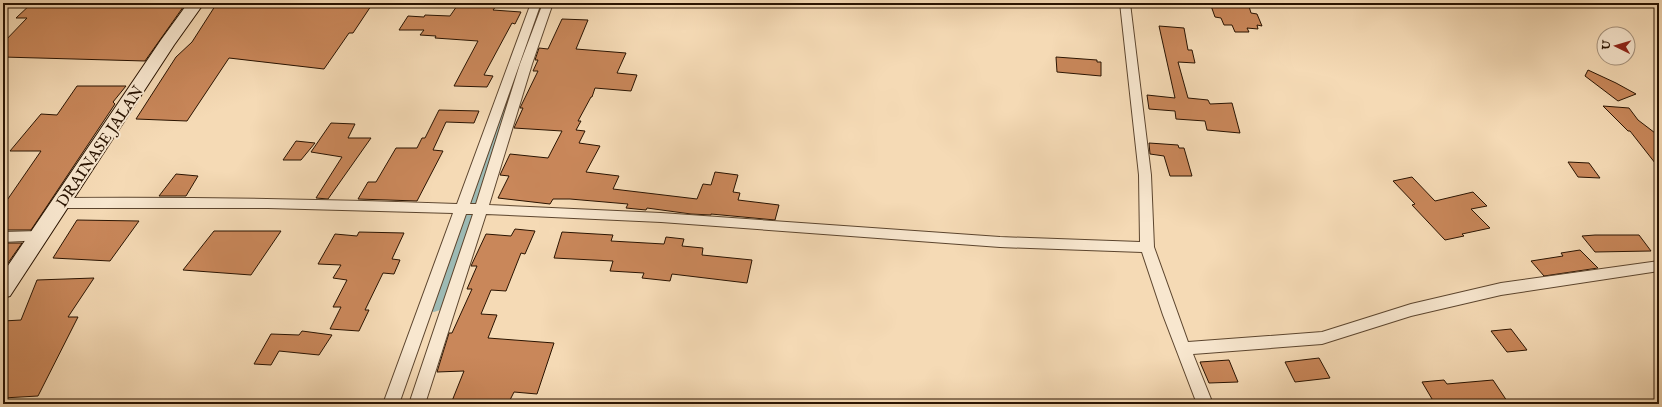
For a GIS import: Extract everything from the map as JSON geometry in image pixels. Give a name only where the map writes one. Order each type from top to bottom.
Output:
[{"type":"street","name":"DRAINASE JALAN","points":[[3,290],[167,43],[196,3]]},
{"type":"street","points":[[392,404],[536,3]]},
{"type":"street","points":[[417,404],[481,210],[500,146],[548,3]]},
{"type":"street","points":[[1125,3],[1145,175],[1147,247],[1183,349],[1205,404]]},
{"type":"street","points":[[61,203],[188,202],[415,206],[462,210],[614,215],[1002,242],[1147,247]]},
{"type":"street","points":[[3,237],[39,236]]},
{"type":"street","points":[[1183,349],[1322,338],[1410,310],[1501,289],[1659,266]]},
{"type":"building","points":[[32,3],[186,3],[145,61],[3,57],[3,43],[27,18],[16,18]]},
{"type":"building","points":[[217,3],[373,3],[353,33],[349,33],[324,69],[229,58],[187,121],[136,119],[176,57],[192,42]]},
{"type":"building","points":[[459,3],[497,5],[493,10],[521,12],[515,24],[512,23],[484,75],[493,76],[487,87],[454,86],[478,41],[435,38],[436,36],[420,35],[424,30],[399,30],[408,16],[450,16]]},
{"type":"building","points":[[1210,3],[1248,3],[1251,13],[1257,14],[1262,26],[1257,25],[1258,29],[1247,28],[1249,32],[1235,32],[1232,25],[1224,25],[1221,18],[1215,17]]},
{"type":"building","points":[[562,19],[588,20],[576,49],[626,53],[617,73],[637,75],[631,91],[595,88],[592,97],[578,121],[581,121],[576,130],[585,131],[579,143],[600,146],[586,172],[619,176],[613,189],[697,199],[703,184],[711,185],[715,172],[738,175],[733,192],[740,193],[738,200],[779,205],[775,220],[711,214],[691,214],[647,208],[646,210],[626,208],[628,204],[570,199],[553,199],[550,204],[498,198],[509,176],[500,175],[510,154],[548,158],[562,131],[514,128],[523,108],[520,108],[538,71],[533,71],[538,60],[535,60],[539,48],[548,49]]},
{"type":"building","points":[[1159,26],[1184,28],[1188,50],[1192,50],[1195,63],[1178,62],[1188,98],[1208,100],[1210,104],[1232,103],[1240,133],[1207,130],[1205,121],[1176,119],[1175,111],[1149,109],[1147,95],[1175,98]]},
{"type":"building","points":[[1056,57],[1097,60],[1097,62],[1101,62],[1101,76],[1057,72]]},
{"type":"building","points":[[1588,70],[1636,94],[1618,101],[1585,76]]},
{"type":"building","points":[[77,86],[126,86],[113,102],[115,104],[31,230],[3,230],[3,206],[41,151],[10,151],[41,114],[57,115]]},
{"type":"building","points":[[1603,106],[1629,108],[1638,120],[1659,136],[1659,168],[1630,131],[1628,131]]},
{"type":"building","points":[[439,110],[479,111],[474,123],[446,122],[433,150],[443,151],[417,201],[358,199],[368,182],[376,182],[396,148],[417,148],[422,138],[425,138]]},
{"type":"building","points":[[331,123],[355,124],[348,138],[371,138],[328,199],[316,198],[342,157],[311,152]]},
{"type":"building","points":[[296,141],[315,143],[301,160],[283,160]]},
{"type":"building","points":[[1149,143],[1178,145],[1179,148],[1184,148],[1192,176],[1170,176],[1164,156],[1150,154]]},
{"type":"building","points":[[1568,162],[1589,163],[1600,178],[1578,177]]},
{"type":"building","points":[[176,174],[198,176],[186,196],[159,196]]},
{"type":"building","points":[[1412,177],[1435,201],[1473,192],[1487,206],[1471,209],[1490,228],[1462,234],[1464,236],[1445,240],[1412,205],[1415,204],[1393,181]]},
{"type":"building","points":[[77,220],[139,221],[110,261],[53,258]]},
{"type":"building","points":[[515,229],[535,231],[525,254],[521,253],[506,291],[491,290],[481,314],[497,315],[488,338],[554,343],[537,394],[514,392],[508,404],[471,404],[472,402],[452,401],[464,371],[437,372],[449,333],[452,333],[472,289],[467,289],[477,266],[471,266],[486,234],[511,236]]},
{"type":"building","points":[[214,231],[281,231],[251,275],[183,270]]},
{"type":"building","points":[[359,232],[404,233],[392,259],[400,260],[394,274],[383,273],[365,310],[369,310],[359,331],[330,329],[341,307],[333,307],[347,280],[333,278],[341,265],[318,264],[335,234],[357,236]]},
{"type":"building","points":[[562,232],[613,235],[611,241],[664,244],[666,237],[684,239],[682,246],[703,248],[702,255],[752,260],[747,283],[672,274],[670,281],[642,278],[644,273],[610,271],[613,261],[554,258]]},
{"type":"building","points":[[1639,235],[1651,251],[1595,252],[1582,236]]},
{"type":"building","points":[[3,243],[22,243],[3,270]]},
{"type":"building","points":[[1580,250],[1598,268],[1544,276],[1531,261],[1563,256],[1561,253]]},
{"type":"building","points":[[94,278],[68,317],[78,317],[38,396],[3,398],[3,321],[21,320],[37,280]]},
{"type":"building","points":[[1511,329],[1527,350],[1507,352],[1491,331]]},
{"type":"building","points":[[302,331],[332,335],[319,355],[279,351],[271,365],[254,364],[271,334],[299,335]]},
{"type":"building","points":[[1319,358],[1330,378],[1295,382],[1285,362]]},
{"type":"building","points":[[1229,360],[1238,382],[1209,383],[1200,362]]},
{"type":"building","points":[[1444,380],[1447,384],[1493,380],[1509,404],[1435,404],[1422,382]]},
{"type":"waterway","points":[[434,305],[541,3]]}]
